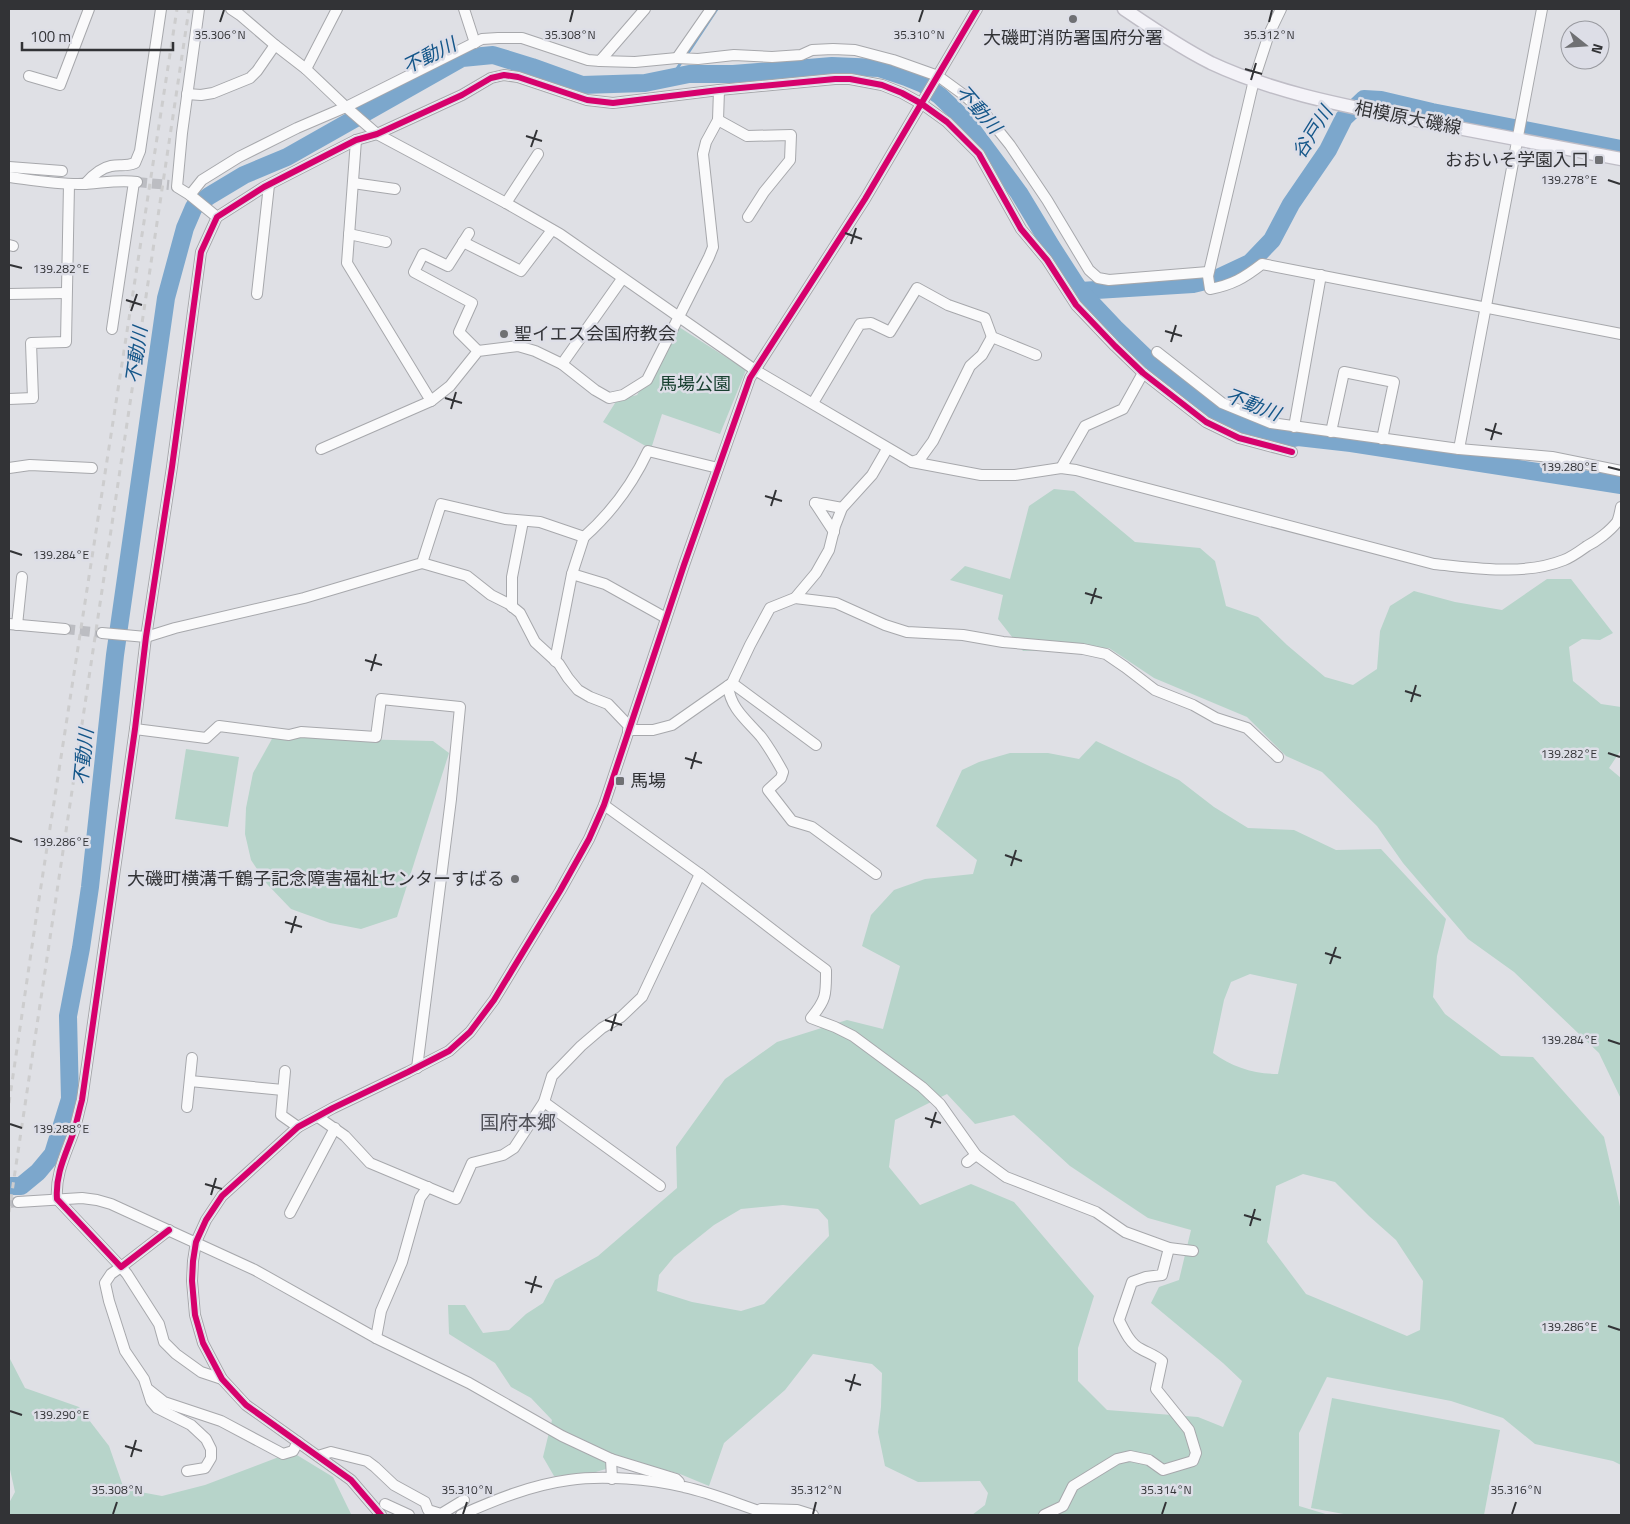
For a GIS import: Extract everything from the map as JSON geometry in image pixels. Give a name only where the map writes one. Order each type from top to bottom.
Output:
[{"type":"main road","name":"相模原大磯線","points":[[1124,9],[1201,57],[1254,80],[1349,106],[1518,134],[1621,159]]},
{"type":"street","points":[[29,76],[60,85],[89,9]]},
{"type":"street","points":[[85,184],[90,177],[111,166],[128,166],[135,163],[140,151],[161,9]]},
{"type":"street","points":[[199,9],[173,186],[190,195],[217,217]]},
{"type":"street","points":[[231,9],[306,69],[377,134],[506,203],[552,230],[755,370],[912,462],[981,475],[1015,475],[1061,468],[1076,470],[1434,564],[1479,568],[1517,569],[1565,560],[1595,542],[1617,521],[1621,507]]},
{"type":"street","points":[[306,69],[337,9]]},
{"type":"street","points":[[464,9],[475,43]]},
{"type":"street","points":[[600,61],[645,9]]},
{"type":"street","points":[[677,58],[711,9]]},
{"type":"street","points":[[381,1515],[351,1480],[246,1405],[222,1379],[203,1343],[195,1315],[192,1261],[196,1242],[206,1220],[222,1196],[298,1127],[449,1051],[470,1032],[494,1000],[560,891],[589,839],[604,806],[628,728],[750,378],[865,199],[977,9]]},
{"type":"street","points":[[1281,9],[1269,34],[1254,80],[1208,274],[1210,289],[1228,286],[1262,264],[1621,334]]},
{"type":"street","points":[[1459,449],[1542,9]]},
{"type":"street","points":[[190,195],[202,180],[216,170],[297,128],[346,107],[482,39],[522,38],[588,60],[600,61],[634,62],[734,55],[772,57],[801,55],[812,50],[855,50],[892,60],[937,78],[964,95],[986,115],[1010,145],[1047,200],[1089,270],[1098,278],[1109,280],[1208,274]]},
{"type":"street","points":[[187,94],[201,95],[212,93],[250,78],[274,45]]},
{"type":"street","points":[[222,1379],[201,1372],[176,1354],[164,1342],[159,1324],[127,1274],[57,1199],[56,1185],[61,1163],[74,1130],[82,1100],[201,252],[217,217],[269,185],[356,140],[377,134],[462,94],[491,78],[504,75],[518,77],[587,100],[613,103],[719,90],[850,79],[882,86],[924,101],[947,122],[978,154],[1022,229],[1047,260],[1076,305],[1143,373],[1206,422],[1239,438],[1292,452]]},
{"type":"street","points":[[321,449],[431,401],[450,386],[478,351],[518,346],[535,351],[562,364],[595,390],[609,398],[623,395],[647,380],[709,257],[712,247],[703,154],[706,142],[718,120],[719,90]]},
{"type":"street","points":[[718,120],[747,136],[791,135],[790,160],[764,192],[748,217]]},
{"type":"street","points":[[356,140],[348,263],[431,401]]},
{"type":"street","points":[[506,203],[538,154]]},
{"type":"street","points":[[9,167],[62,171]]},
{"type":"street","points":[[9,185],[9,177],[69,184],[107,181],[135,182],[112,329]]},
{"type":"street","points":[[353,183],[395,188]]},
{"type":"street","points":[[9,399],[33,398],[31,343],[66,342],[69,184]]},
{"type":"street","points":[[256,294],[269,185]]},
{"type":"street","points":[[478,351],[459,332],[472,303],[414,272],[423,254],[448,266],[466,237],[521,271],[552,230]]},
{"type":"street","points":[[349,234],[386,242]]},
{"type":"street","points":[[1294,427],[1321,275]]},
{"type":"street","points":[[562,364],[622,279]]},
{"type":"street","points":[[813,403],[860,324],[871,323],[890,332],[917,288],[948,305],[985,318],[992,337],[1036,355]]},
{"type":"street","points":[[9,294],[66,293]]},
{"type":"street","points":[[912,462],[920,459],[933,441],[970,366],[982,355],[992,337]]},
{"type":"street","points":[[1157,352],[1222,403],[1271,422],[1294,427],[1459,449],[1552,457],[1621,471]]},
{"type":"street","points":[[1331,432],[1344,372],[1394,382],[1382,439]]},
{"type":"street","points":[[1061,468],[1085,426],[1123,409],[1143,373]]},
{"type":"street","points":[[876,874],[812,827],[792,821],[768,790],[780,778],[783,772],[763,740],[729,698],[730,685],[770,608],[795,598],[816,573],[829,550],[842,508],[872,475],[887,449]]},
{"type":"street","points":[[555,661],[572,574],[584,537],[602,521],[639,470],[648,450],[718,468]]},
{"type":"street","points":[[9,468],[30,464],[92,468]]},
{"type":"street","points":[[834,532],[815,503],[842,508]]},
{"type":"street","points":[[422,563],[441,504],[505,519],[540,522],[584,537]]},
{"type":"street","points":[[512,607],[512,577],[523,521]]},
{"type":"street","points":[[102,633],[146,637],[175,628],[304,598],[422,563],[467,576],[491,595],[520,613],[535,642],[555,661],[578,690],[608,704],[628,728],[653,730],[672,725],[730,685]]},
{"type":"street","points":[[572,574],[605,584],[666,618]]},
{"type":"street","points":[[22,577],[13,624],[65,629]]},
{"type":"street","points":[[795,598],[836,603],[885,625],[907,632],[964,635],[1002,642],[1083,649],[1106,654],[1155,690],[1193,705],[1216,718],[1247,728],[1278,757]]},
{"type":"street","points":[[730,685],[816,745]]},
{"type":"street","points":[[135,729],[206,738],[219,726],[289,735],[301,732],[376,737],[381,699],[460,707],[417,1068]]},
{"type":"street","points":[[604,806],[700,874],[826,970],[826,993],[822,1005],[811,1018],[853,1036],[922,1087],[940,1104],[976,1155],[1006,1177],[1096,1212],[1126,1232],[1169,1248],[1193,1251]]},
{"type":"street","points":[[318,1117],[346,1136],[370,1163],[456,1199],[472,1163],[503,1155],[514,1148],[544,1102],[552,1076],[581,1046],[602,1028],[621,1017],[642,997],[700,874]]},
{"type":"street","points":[[187,1107],[192,1058]]},
{"type":"street","points":[[285,1072],[281,1115],[298,1127]]},
{"type":"street","points":[[190,1081],[283,1090]]},
{"type":"street","points":[[544,1102],[660,1186]]},
{"type":"street","points":[[290,1213],[335,1128]]},
{"type":"street","points":[[967,1162],[976,1155]]},
{"type":"street","points":[[376,1338],[381,1311],[402,1262],[420,1198],[428,1187]]},
{"type":"street","points":[[18,1202],[82,1198],[111,1204],[252,1268],[376,1338],[469,1383],[562,1436],[612,1459],[676,1479],[686,1487]]},
{"type":"street","points":[[168,1230],[111,1274],[105,1283],[125,1351],[144,1379],[151,1400],[157,1408],[191,1425],[206,1439],[211,1449],[211,1458],[205,1468],[187,1471]]},
{"type":"street","points":[[1044,1515],[1063,1506],[1073,1486],[1117,1459],[1130,1456],[1149,1460],[1163,1470],[1192,1461],[1196,1453],[1189,1430],[1156,1389],[1162,1361],[1155,1355],[1138,1348],[1125,1334],[1119,1320],[1132,1282],[1146,1277],[1162,1275],[1169,1248]]},
{"type":"street","points":[[149,1390],[164,1402],[222,1421],[283,1454],[293,1451],[298,1442]]},
{"type":"street","points":[[318,1456],[332,1452],[367,1461],[394,1485],[425,1502],[428,1510],[440,1514],[464,1500]]},
{"type":"street","points":[[612,1459],[612,1479]]},
{"type":"street","points":[[461,1515],[496,1500],[532,1488],[570,1480],[612,1479],[649,1480],[686,1487],[771,1515]]},
{"type":"street","points":[[385,1504],[409,1515]]},
{"type":"street","points":[[750,1508],[797,1510],[813,1515]]},
{"type":"green space","name":"馬場公園","points":[[679,327],[746,370],[720,434],[662,414],[651,449],[603,422],[617,400],[637,395]]},
{"type":"green space","points":[[1054,489],[1074,491],[1135,542],[1200,548],[1215,561],[1226,606],[1258,617],[1287,645],[1325,677],[1353,685],[1377,669],[1380,631],[1390,606],[1414,591],[1455,602],[1502,610],[1547,579],[1571,579],[1613,633],[1600,640],[1582,639],[1569,647],[1573,681],[1601,704],[1621,707],[1621,750],[1609,768],[1621,778],[1621,1099],[1599,1053],[1514,972],[1468,939],[1403,863],[1377,826],[1322,772],[1286,756],[1247,717],[1154,678],[1109,648],[1023,651],[998,619],[1003,595],[950,580],[965,566],[1010,579],[1029,506]]},
{"type":"green space","points":[[273,737],[433,741],[449,753],[397,917],[361,929],[330,923],[291,909],[267,884],[251,860],[245,834],[246,808],[253,773]]},
{"type":"green space","points":[[1096,741],[1179,780],[1214,807],[1248,828],[1294,830],[1336,850],[1381,849],[1446,919],[1437,956],[1433,997],[1445,1014],[1501,1056],[1533,1057],[1604,1137],[1621,1211],[1621,1465],[1613,1461],[1535,1444],[1503,1418],[1451,1401],[1327,1377],[1299,1433],[1299,1506],[1329,1515],[972,1515],[985,1505],[988,1493],[980,1481],[918,1482],[885,1466],[878,1432],[882,1373],[872,1364],[813,1354],[785,1390],[724,1443],[709,1486],[680,1474],[633,1461],[589,1474],[554,1476],[543,1457],[552,1420],[531,1398],[511,1387],[495,1363],[449,1334],[448,1305],[465,1305],[483,1333],[509,1330],[526,1314],[543,1303],[555,1280],[598,1256],[677,1188],[676,1147],[725,1079],[777,1042],[847,1020],[883,1029],[900,966],[862,946],[871,915],[894,890],[925,879],[973,874],[977,860],[936,826],[962,770],[979,762],[1010,753],[1048,753],[1079,759]],"holes":[[[1250,974],[1297,984],[1278,1074],[1260,1073],[1244,1069],[1213,1053],[1224,1000],[1231,982]],[[947,1094],[975,1124],[1014,1115],[1070,1166],[1148,1218],[1191,1230],[1179,1280],[1159,1287],[1151,1303],[1242,1381],[1223,1427],[1198,1417],[1107,1410],[1078,1381],[1078,1348],[1094,1296],[1014,1202],[971,1184],[920,1205],[889,1167],[895,1120]],[[1303,1174],[1335,1182],[1396,1240],[1423,1281],[1420,1330],[1407,1336],[1306,1294],[1267,1242],[1276,1186]],[[783,1205],[818,1209],[828,1220],[829,1236],[764,1304],[741,1311],[692,1302],[657,1291],[659,1275],[674,1257],[714,1225],[741,1209]]]},
{"type":"green space","points":[[186,749],[239,757],[228,827],[175,819]]},
{"type":"green space","points":[[9,1359],[25,1388],[79,1407],[109,1446],[124,1489],[162,1496],[205,1485],[292,1452],[333,1477],[351,1514],[9,1515],[9,1503],[15,1492],[9,1465]]},
{"type":"green space","points":[[1332,1398],[1500,1430],[1484,1515],[1349,1515],[1311,1508]]},
{"type":"waterway","points":[[686,56],[717,9]]},
{"type":"waterway","name":"不動川","points":[[9,1186],[21,1186],[38,1172],[53,1154],[70,1099],[68,1016],[90,887],[115,655],[166,298],[185,228],[194,207],[209,196],[244,175],[287,157],[462,58],[493,55],[582,85],[645,83],[689,74],[733,74],[832,66],[879,68],[906,77],[923,84],[940,96],[965,120],[1019,193],[1080,291],[1164,375],[1212,412],[1244,426],[1285,440],[1298,437],[1351,443],[1621,485]]},
{"type":"waterway","points":[[671,78],[682,61]]},
{"type":"waterway","name":"谷戸川","points":[[1080,291],[1193,284],[1218,278],[1250,263],[1272,240],[1291,204],[1328,150],[1344,118],[1364,99],[1381,100],[1432,112],[1621,149]]},
{"type":"tunnel","points":[[137,182],[169,185]]},
{"type":"tunnel","points":[[65,629],[102,633]]},
{"type":"tunnel","points":[[9,1203],[18,1202]]},
{"type":"railway","points":[[9,1103],[177,9]]},
{"type":"railway","points":[[9,1212],[189,9]]},
{"type":"cycle path","points":[[381,1515],[351,1480],[246,1405],[222,1379],[203,1343],[195,1315],[192,1281],[196,1242],[206,1220],[222,1196],[298,1127],[449,1051],[470,1032],[494,1000],[560,891],[589,839],[604,805],[684,565],[750,378],[865,199],[977,9]]},
{"type":"cycle path","points":[[169,1230],[121,1267],[57,1199],[57,1190],[59,1173],[74,1131],[82,1100],[201,252],[217,217],[264,187],[356,140],[377,134],[462,95],[491,78],[504,75],[518,77],[587,100],[613,103],[719,90],[835,79],[850,79],[882,85],[922,104],[947,122],[979,154],[1021,229],[1047,260],[1076,305],[1143,373],[1206,422],[1239,438],[1292,452]]},
{"type":"place","name":"大磯町消防署国府分署","points":[[1073,19]]},
{"type":"place","name":"おおいそ学園入口","points":[[1599,160]]},
{"type":"place","name":"聖イエス会国府教会","points":[[504,334]]},
{"type":"place","name":"馬場","points":[[620,781]]},
{"type":"place","name":"大磯町横溝千鶴子記念障害福祉センターすばる","points":[[515,879]]},
{"type":"district","name":"国府本郷","points":[[518,1122]]}]
